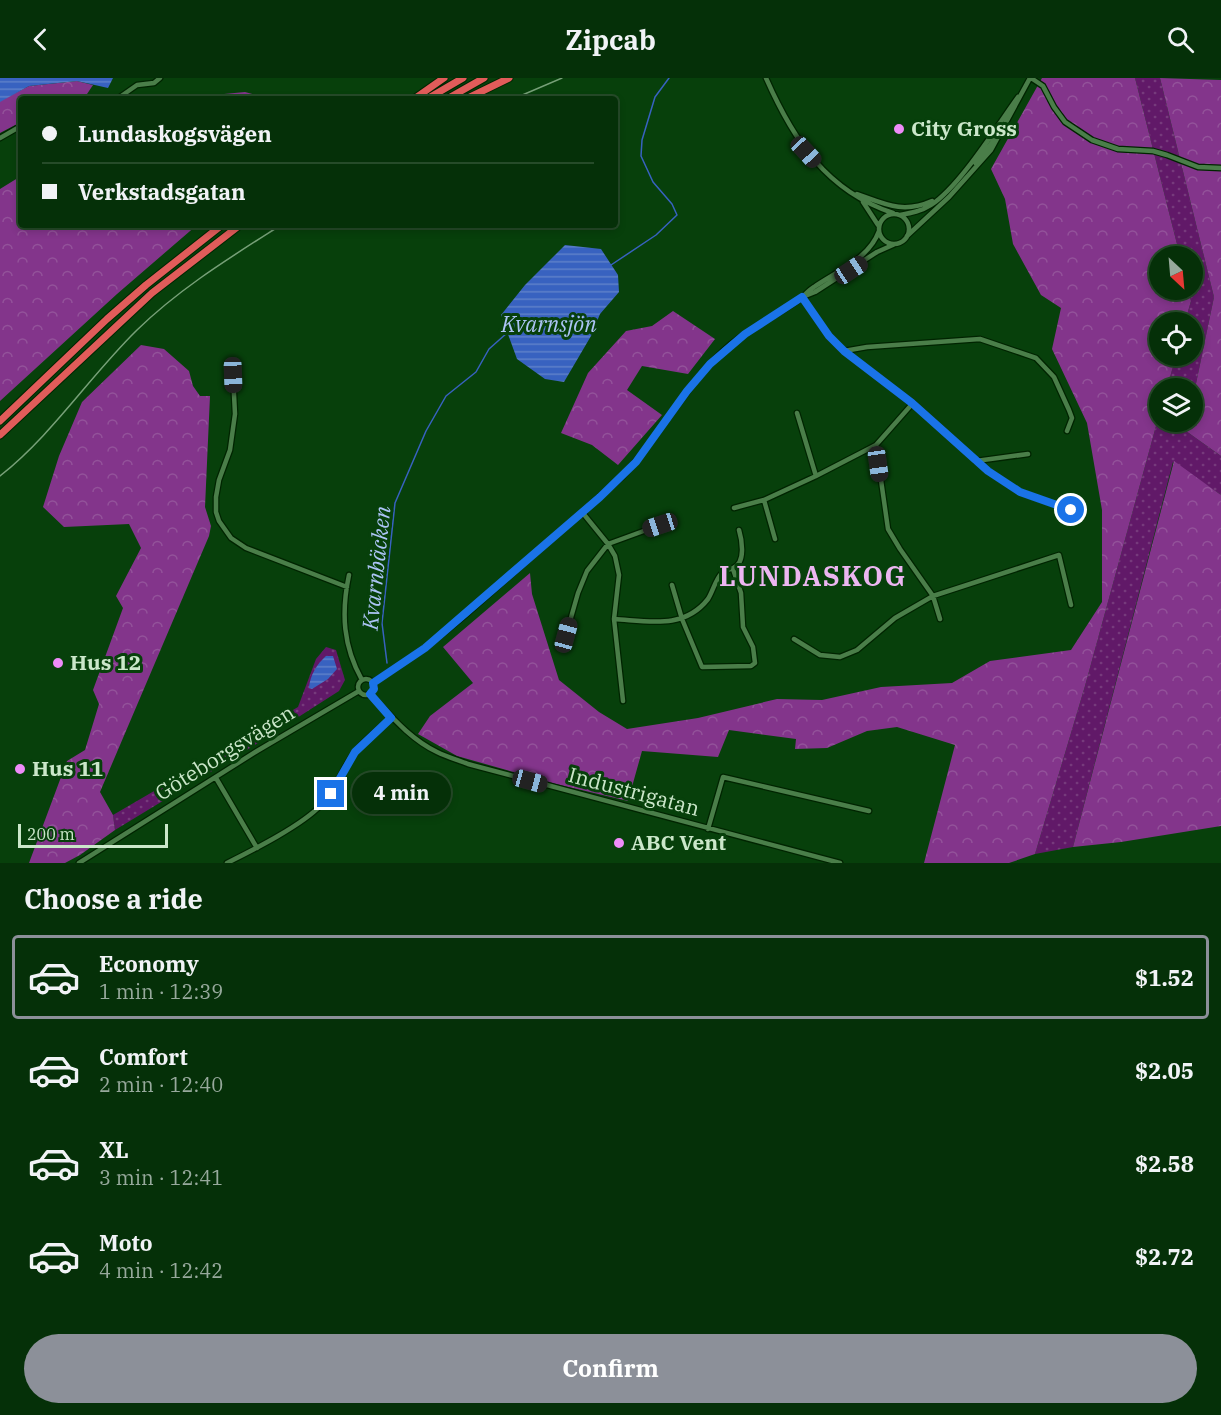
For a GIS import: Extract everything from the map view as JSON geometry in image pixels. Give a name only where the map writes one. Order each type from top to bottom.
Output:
[{"type":"highway","points":[[418,96],[444,78]]},
{"type":"highway","points":[[432,96],[463,78]]},
{"type":"highway","points":[[452,96],[484,78]]},
{"type":"highway","points":[[472,96],[509,78]]},
{"type":"highway","points":[[0,421],[107,319],[218,228]]},
{"type":"highway","points":[[0,435],[152,292],[236,228]]},
{"type":"street","points":[[121,96],[137,85],[154,83],[160,78]]},
{"type":"street","points":[[766,78],[784,118],[806,152],[826,172],[862,200],[900,215],[909,224],[908,236]]},
{"type":"street","points":[[802,297],[815,292],[878,252],[902,242],[991,150],[1030,79]]},
{"type":"street","points":[[900,215],[926,208],[942,195],[960,176],[1030,79]]},
{"type":"street","points":[[1030,79],[1043,86],[1065,122],[1092,140],[1118,149],[1160,153],[1198,167],[1221,168]]},
{"type":"street","points":[[0,138],[18,128]]},
{"type":"street","points":[[992,133],[1003,130]]},
{"type":"street","points":[[970,174],[993,141],[992,133]]},
{"type":"street","points":[[852,193],[893,207],[907,209],[925,205],[942,195]]},
{"type":"street","points":[[862,200],[879,228],[883,240],[896,244]]},
{"type":"street","points":[[373,683],[425,648],[582,512],[636,462],[687,391],[710,364],[739,339],[864,253],[875,240],[885,216],[893,213]]},
{"type":"street","points":[[802,297],[829,336],[844,351],[912,403],[988,471],[1020,492],[1071,510]]},
{"type":"street","points":[[844,351],[867,347],[980,339],[1036,358],[1054,377],[1069,410],[1072,418],[1067,431]]},
{"type":"street","points":[[233,375],[235,414],[230,450],[219,480],[216,497],[216,512],[219,521],[231,538],[246,548],[347,587]]},
{"type":"street","points":[[734,508],[764,500],[876,445],[912,403]]},
{"type":"street","points":[[797,412],[816,476]]},
{"type":"street","points":[[876,445],[888,528],[933,596],[940,619]]},
{"type":"street","points":[[976,461],[1028,454]]},
{"type":"street","points":[[764,500],[775,539]]},
{"type":"street","points":[[582,512],[615,556],[619,575],[614,619],[623,701]]},
{"type":"street","points":[[566,635],[587,571],[608,544],[660,525]]},
{"type":"street","points":[[614,619],[665,622],[682,619],[697,610],[708,598],[723,573],[733,569],[741,560],[742,539],[739,530]]},
{"type":"street","points":[[794,639],[820,655],[840,657],[857,650],[895,618],[933,596],[1059,555],[1071,605]]},
{"type":"street","points":[[672,585],[682,619],[702,666],[748,667],[754,665],[755,655],[743,627],[741,593],[733,569]]},
{"type":"street","points":[[349,575],[345,613],[346,639],[349,656],[362,680]]},
{"type":"street","points":[[362,680],[373,683]]},
{"type":"street","points":[[362,680],[358,685],[359,691],[364,695],[370,694],[374,689],[373,683]]},
{"type":"street","name":"Göteborgsvägen","points":[[79,863],[359,691]]},
{"type":"street","name":"Industrigatan","points":[[370,694],[391,718],[429,748],[472,765],[840,863]]},
{"type":"street","points":[[227,863],[257,848],[320,806],[331,794],[355,752],[391,718]]},
{"type":"street","points":[[708,829],[723,777],[870,812]]},
{"type":"street","points":[[216,778],[257,848]]},
{"type":"shaded area","points":[[1135,78],[1160,78],[1201,246],[1177,246]]},
{"type":"shaded area","points":[[1203,252],[1214,297],[1203,350],[1203,312],[1188,312],[1191,301],[1203,300]]},
{"type":"shaded area","points":[[1173,366],[1200,366],[1197,378],[1170,378]]},
{"type":"shaded area","points":[[1154,432],[1187,432],[1221,456],[1221,495],[1173,462],[1073,847],[1035,854],[1085,686]]},
{"type":"shaded area","points":[[326,647],[336,650],[345,680],[339,691],[115,830],[113,815],[298,707],[316,659]]},
{"type":"green space","points":[[1042,78],[1135,78],[1177,246],[1149,246],[1149,300],[1191,301],[1188,312],[1149,312],[1149,366],[1173,366],[1170,378],[1149,378],[1149,432],[1154,432],[1085,686],[1035,854],[1009,863],[924,863],[955,745],[897,727],[867,731],[827,748],[795,749],[796,739],[729,730],[718,757],[642,751],[628,801],[556,784],[457,756],[418,734],[430,716],[473,683],[443,647],[530,573],[532,594],[559,680],[599,712],[627,729],[698,718],[777,699],[822,700],[881,687],[952,683],[990,661],[1071,650],[1102,602],[1102,510],[1087,423],[1052,349],[1061,308],[1041,295],[1013,244],[1005,199],[991,169]]},
{"type":"green space","points":[[1160,78],[1221,80],[1221,456],[1187,432],[1203,432],[1203,378],[1197,378],[1200,366],[1203,366],[1203,350],[1214,297]]},
{"type":"green space","points":[[77,81],[93,85],[86,96],[18,96],[18,124],[0,133],[0,101],[29,86]]},
{"type":"green space","points":[[245,92],[260,96],[203,96]]},
{"type":"green space","points":[[18,178],[18,228],[194,228],[0,401],[0,189]]},
{"type":"green space","points":[[673,311],[715,339],[688,374],[642,366],[627,390],[662,415],[618,465],[592,445],[561,433],[588,373],[626,331],[652,326]]},
{"type":"green space","points":[[141,345],[164,349],[189,371],[193,386],[200,396],[210,396],[205,507],[211,526],[209,536],[100,792],[113,815],[115,830],[65,863],[29,863],[67,761],[85,750],[99,704],[93,690],[123,608],[116,596],[141,548],[129,524],[64,527],[43,507],[59,456],[82,402]]},
{"type":"green space","points":[[1174,461],[1221,495],[1221,826],[1073,847]]},
{"type":"water","points":[[0,78],[113,78],[108,88],[77,81],[29,86],[0,102]]},
{"type":"water","name":"Kvarnsjön","points":[[565,245],[601,249],[618,275],[619,292],[600,314],[591,336],[564,382],[545,379],[517,359],[501,315],[525,285]]},
{"type":"water","points":[[326,656],[333,656],[337,669],[328,679],[312,689],[309,688],[314,670]]},
{"type":"waterway","name":"Kvarnbäcken","points":[[611,265],[656,235],[677,215],[672,204],[653,182],[641,156],[642,140],[655,97],[669,78]]},
{"type":"waterway","name":"Kvarnbäcken","points":[[387,663],[382,623],[395,503],[426,431],[446,396],[476,372],[489,349],[507,333]]},
{"type":"railway","points":[[520,96],[562,78]]},
{"type":"railway","points":[[0,476],[37,442],[120,348],[153,315],[206,274],[276,228]]},
{"type":"place","name":"City Gross","points":[[899,129]]},
{"type":"place","name":"Hus 12","points":[[58,663]]},
{"type":"place","name":"Hus 11","points":[[20,769]]},
{"type":"place","name":"ABC Vent","points":[[619,843]]},
{"type":"district","name":"LUNDASKOG","points":[[813,577]]},
{"type":"route","points":[[331,794],[355,752],[391,718],[370,694],[374,689],[373,683],[425,648],[463,617],[600,497],[636,462],[687,391],[710,364],[745,334],[802,297],[829,336],[844,351],[912,403],[988,471],[1020,492],[1071,510]]}]
